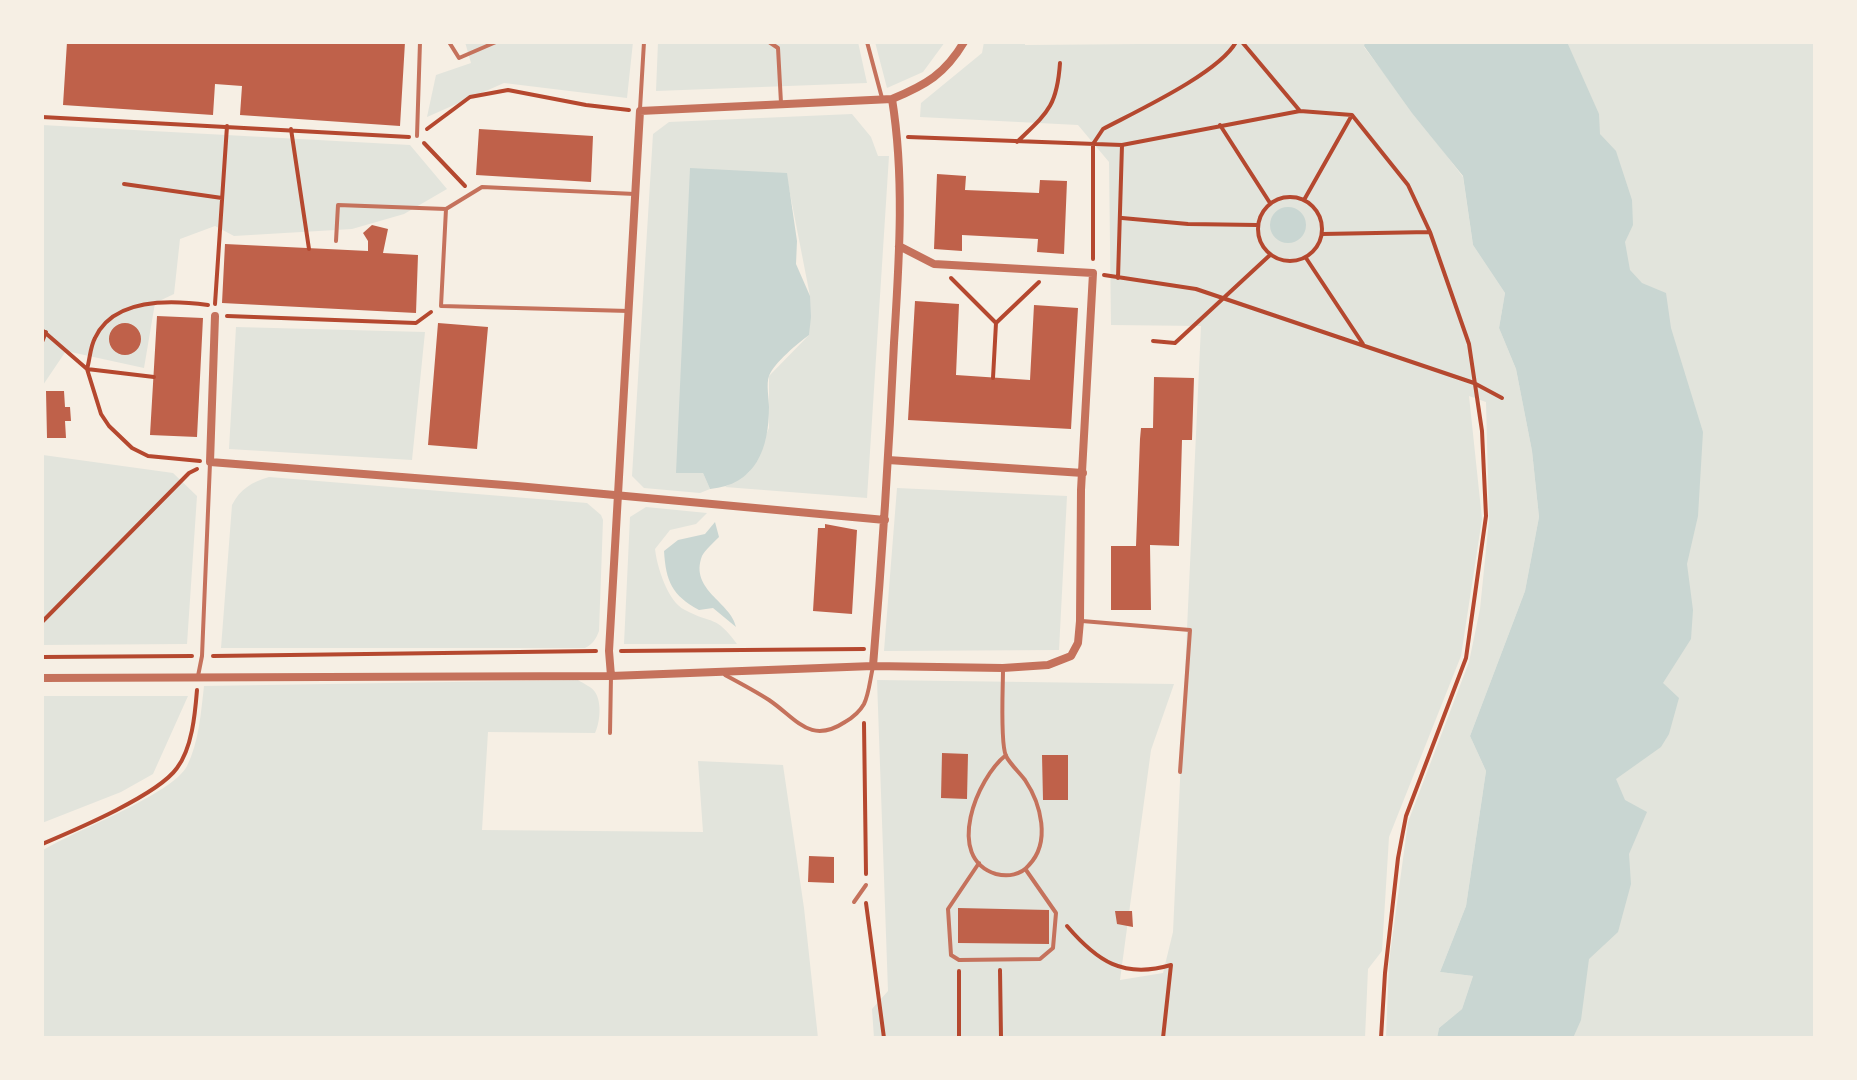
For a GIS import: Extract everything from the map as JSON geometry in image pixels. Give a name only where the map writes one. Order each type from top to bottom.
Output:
[{"type":"street","points":[[611,676],[609,651],[640,111],[892,99],[940,75],[964,42]]},
{"type":"street","points":[[873,666],[885,520],[899,246],[898,135],[892,99]]},
{"type":"street","points":[[42,678],[611,676],[873,666],[1003,668],[1048,665],[1071,656],[1078,643],[1080,621],[1083,473],[1093,273],[934,264],[899,246]]},
{"type":"street","points":[[215,316],[210,462],[885,520]]},
{"type":"street","points":[[888,460],[1083,473]]},
{"type":"lane","points":[[417,136],[420,42]]},
{"type":"lane","points":[[449,42],[459,58],[496,42]]},
{"type":"lane","points":[[640,111],[644,42]]},
{"type":"lane","points":[[769,42],[778,48],[781,103]]},
{"type":"lane","points":[[867,42],[882,98]]},
{"type":"lane","points":[[336,241],[338,205],[446,209],[482,187],[635,194]]},
{"type":"lane","points":[[446,209],[441,306],[629,311]]},
{"type":"lane","points":[[198,676],[202,656],[210,462]]},
{"type":"lane","points":[[1080,621],[1190,630],[1180,772]]},
{"type":"lane","points":[[720,671],[771,701],[810,730],[830,730],[852,717],[864,704],[873,666]]},
{"type":"lane","points":[[1003,668],[1006,755],[1033,793],[1041,820],[1038,854],[1025,870],[1006,875],[995,873],[979,863],[970,843],[968,828],[974,801],[994,766],[1006,755]]},
{"type":"lane","points":[[610,733],[611,676]]},
{"type":"lane","points":[[979,863],[948,909],[951,955],[959,960],[1040,959],[1053,948],[1056,913],[1025,870]]},
{"type":"lane","points":[[854,902],[866,885]]},
{"type":"path","points":[[1236,42],[1229,53],[1208,69],[1103,129],[1093,144],[1093,273],[1196,289],[1474,383],[1502,398]]},
{"type":"path","points":[[1242,42],[1300,111]]},
{"type":"path","points":[[1017,142],[1052,106],[1060,63]]},
{"type":"path","points":[[42,117],[417,136],[470,97],[508,90],[586,105],[640,111]]},
{"type":"path","points":[[898,135],[919,139],[1122,145],[1300,111],[1352,115],[1408,185],[1430,232],[1469,344],[1483,445],[1486,516],[1466,658],[1406,816],[1386,958],[1381,1038]]},
{"type":"path","points":[[1304,200],[1352,115]]},
{"type":"path","points":[[1220,125],[1270,203]]},
{"type":"path","points":[[227,126],[215,316],[416,323],[441,306]]},
{"type":"path","points":[[291,129],[309,249]]},
{"type":"path","points":[[417,136],[472,193]]},
{"type":"path","points":[[1118,278],[1122,145]]},
{"type":"path","points":[[124,184],[222,198]]},
{"type":"path","points":[[1289,196],[1304,200],[1320,216],[1322,234],[1315,251],[1306,258],[1284,261],[1270,255],[1262,247],[1257,225],[1262,211],[1270,203],[1289,196]]},
{"type":"path","points":[[1122,218],[1188,224],[1257,225]]},
{"type":"path","points":[[1322,234],[1430,232]]},
{"type":"path","points":[[1153,341],[1175,343],[1270,255]]},
{"type":"path","points":[[1306,258],[1365,346]]},
{"type":"path","points":[[934,264],[996,323]]},
{"type":"path","points":[[993,378],[996,323],[1050,271]]},
{"type":"path","points":[[210,462],[148,456],[132,448],[101,414],[87,369],[94,339],[108,322],[125,311],[145,303],[172,300],[215,305]]},
{"type":"path","points":[[44,331],[87,369],[154,377]]},
{"type":"path","points":[[42,342],[44,331]]},
{"type":"path","points":[[42,622],[189,473],[210,462]]},
{"type":"path","points":[[42,657],[875,649]]},
{"type":"path","points":[[42,844],[137,799],[170,776],[179,766],[191,735],[198,676]]},
{"type":"path","points":[[864,704],[867,910],[884,1038]]},
{"type":"path","points":[[1056,913],[1094,955],[1106,962],[1120,968],[1141,970],[1171,965],[1163,1038]]},
{"type":"path","points":[[959,960],[959,1038]]},
{"type":"path","points":[[1000,960],[1001,1038]]},
{"type":"shaded area","points":[[465,42],[633,42],[627,98],[504,83],[427,117],[436,75],[471,63]]},
{"type":"shaded area","points":[[658,42],[858,42],[867,83],[656,91]]},
{"type":"shaded area","points":[[875,42],[945,42],[923,72],[887,88]]},
{"type":"shaded area","points":[[984,42],[1025,42],[1025,45],[1365,42],[1364,47],[1463,177],[1473,245],[1505,293],[1499,328],[1516,369],[1532,451],[1539,517],[1525,591],[1470,736],[1486,771],[1466,906],[1440,972],[1473,976],[1462,1009],[1439,1028],[1437,1038],[1386,1038],[1389,962],[1408,822],[1469,662],[1480,609],[1489,520],[1486,402],[1469,396],[1482,519],[1461,656],[1389,837],[1382,951],[1368,969],[1365,1038],[874,1038],[872,1009],[888,991],[877,680],[1174,684],[1151,750],[1120,980],[1163,973],[1173,932],[1201,326],[1111,325],[1109,162],[1078,125],[920,117],[921,103],[982,53]]},
{"type":"shaded area","points":[[1365,42],[1567,42],[1599,114],[1600,134],[1616,151],[1632,200],[1633,225],[1625,242],[1630,270],[1642,283],[1666,293],[1671,328],[1703,432],[1698,516],[1687,564],[1693,610],[1691,639],[1663,683],[1679,698],[1669,734],[1661,747],[1616,779],[1625,800],[1647,812],[1629,854],[1631,884],[1618,932],[1589,959],[1581,1020],[1573,1038],[1437,1038],[1439,1028],[1462,1009],[1473,976],[1440,972],[1466,906],[1486,771],[1470,736],[1525,591],[1539,517],[1532,451],[1516,369],[1499,328],[1505,293],[1473,245],[1463,176],[1412,113],[1364,46]]},
{"type":"shaded area","points":[[1495,42],[1815,42],[1815,1038],[1515,1038],[1589,801]]},
{"type":"shaded area","points":[[852,114],[871,137],[878,156],[889,156],[867,498],[725,487],[749,472],[769,428],[769,376],[809,335],[810,296],[786,173],[677,473],[703,473],[710,489],[700,493],[644,488],[632,476],[653,134],[669,122]]},
{"type":"shaded area","points":[[42,125],[410,145],[447,189],[404,214],[352,229],[234,236],[215,226],[180,239],[174,294],[155,303],[144,368],[66,351],[43,385],[43,455],[173,473],[197,496],[187,644],[42,645]]},
{"type":"shaded area","points":[[690,168],[787,173],[797,241],[796,264],[810,296],[809,335],[781,359],[769,376],[766,437],[757,462],[739,480],[710,489],[703,473],[676,473]]},
{"type":"shaded area","points":[[1288,207],[1301,212],[1306,225],[1301,238],[1288,243],[1275,238],[1270,225],[1275,212]]},
{"type":"shaded area","points":[[236,327],[425,332],[412,460],[229,449]]},
{"type":"shaded area","points":[[269,477],[587,503],[603,520],[597,636],[585,648],[221,648],[232,505],[247,487]]},
{"type":"shaded area","points":[[897,488],[1067,496],[1059,650],[884,651]]},
{"type":"shaded area","points":[[646,507],[707,513],[696,524],[670,530],[655,549],[656,556],[673,600],[694,615],[718,624],[737,644],[624,644],[630,517]]},
{"type":"shaded area","points":[[715,522],[719,537],[702,556],[701,578],[733,618],[736,627],[713,608],[699,610],[682,599],[672,586],[667,571],[664,551],[678,540],[705,534]]},
{"type":"shaded area","points":[[578,680],[592,689],[599,701],[595,733],[488,732],[482,830],[703,832],[698,761],[783,765],[804,908],[818,1038],[42,1038],[42,851],[143,800],[178,777],[187,766],[194,747],[204,686]]},
{"type":"shaded area","points":[[42,696],[188,696],[153,774],[121,792],[42,823]]},
{"type":"building","points":[[67,42],[405,42],[400,126],[240,115],[242,86],[215,84],[213,115],[63,105]]},
{"type":"building","points":[[479,129],[593,136],[591,182],[476,175]]},
{"type":"building","points":[[937,174],[966,176],[965,190],[1039,193],[1040,180],[1067,181],[1064,254],[1037,252],[1038,239],[962,235],[962,251],[934,249]]},
{"type":"building","points":[[372,225],[388,229],[383,253],[418,255],[416,313],[222,303],[225,244],[368,251],[368,241],[363,233]]},
{"type":"building","points":[[915,301],[959,304],[956,375],[1030,380],[1034,305],[1078,308],[1071,429],[908,420]]},
{"type":"building","points":[[157,316],[203,318],[197,437],[150,435]]},
{"type":"building","points":[[125,323],[136,328],[141,339],[136,350],[125,355],[114,350],[109,339],[114,328]]},
{"type":"building","points":[[438,323],[488,327],[477,449],[428,445]]},
{"type":"building","points":[[1154,377],[1194,378],[1192,440],[1182,440],[1179,546],[1150,545],[1151,610],[1111,610],[1111,546],[1136,546],[1141,428],[1153,428]]},
{"type":"building","points":[[46,391],[64,391],[65,407],[70,407],[71,421],[65,421],[66,438],[47,438]]},
{"type":"building","points":[[825,524],[857,530],[852,614],[813,611],[818,528],[825,528]]},
{"type":"building","points":[[942,753],[968,754],[967,799],[941,798]]},
{"type":"building","points":[[1042,755],[1068,755],[1068,800],[1043,800]]},
{"type":"building","points":[[809,856],[834,857],[834,883],[808,882]]},
{"type":"building","points":[[958,908],[1049,910],[1049,944],[958,943]]},
{"type":"building","points":[[1115,911],[1132,911],[1133,927],[1117,924]]}]
